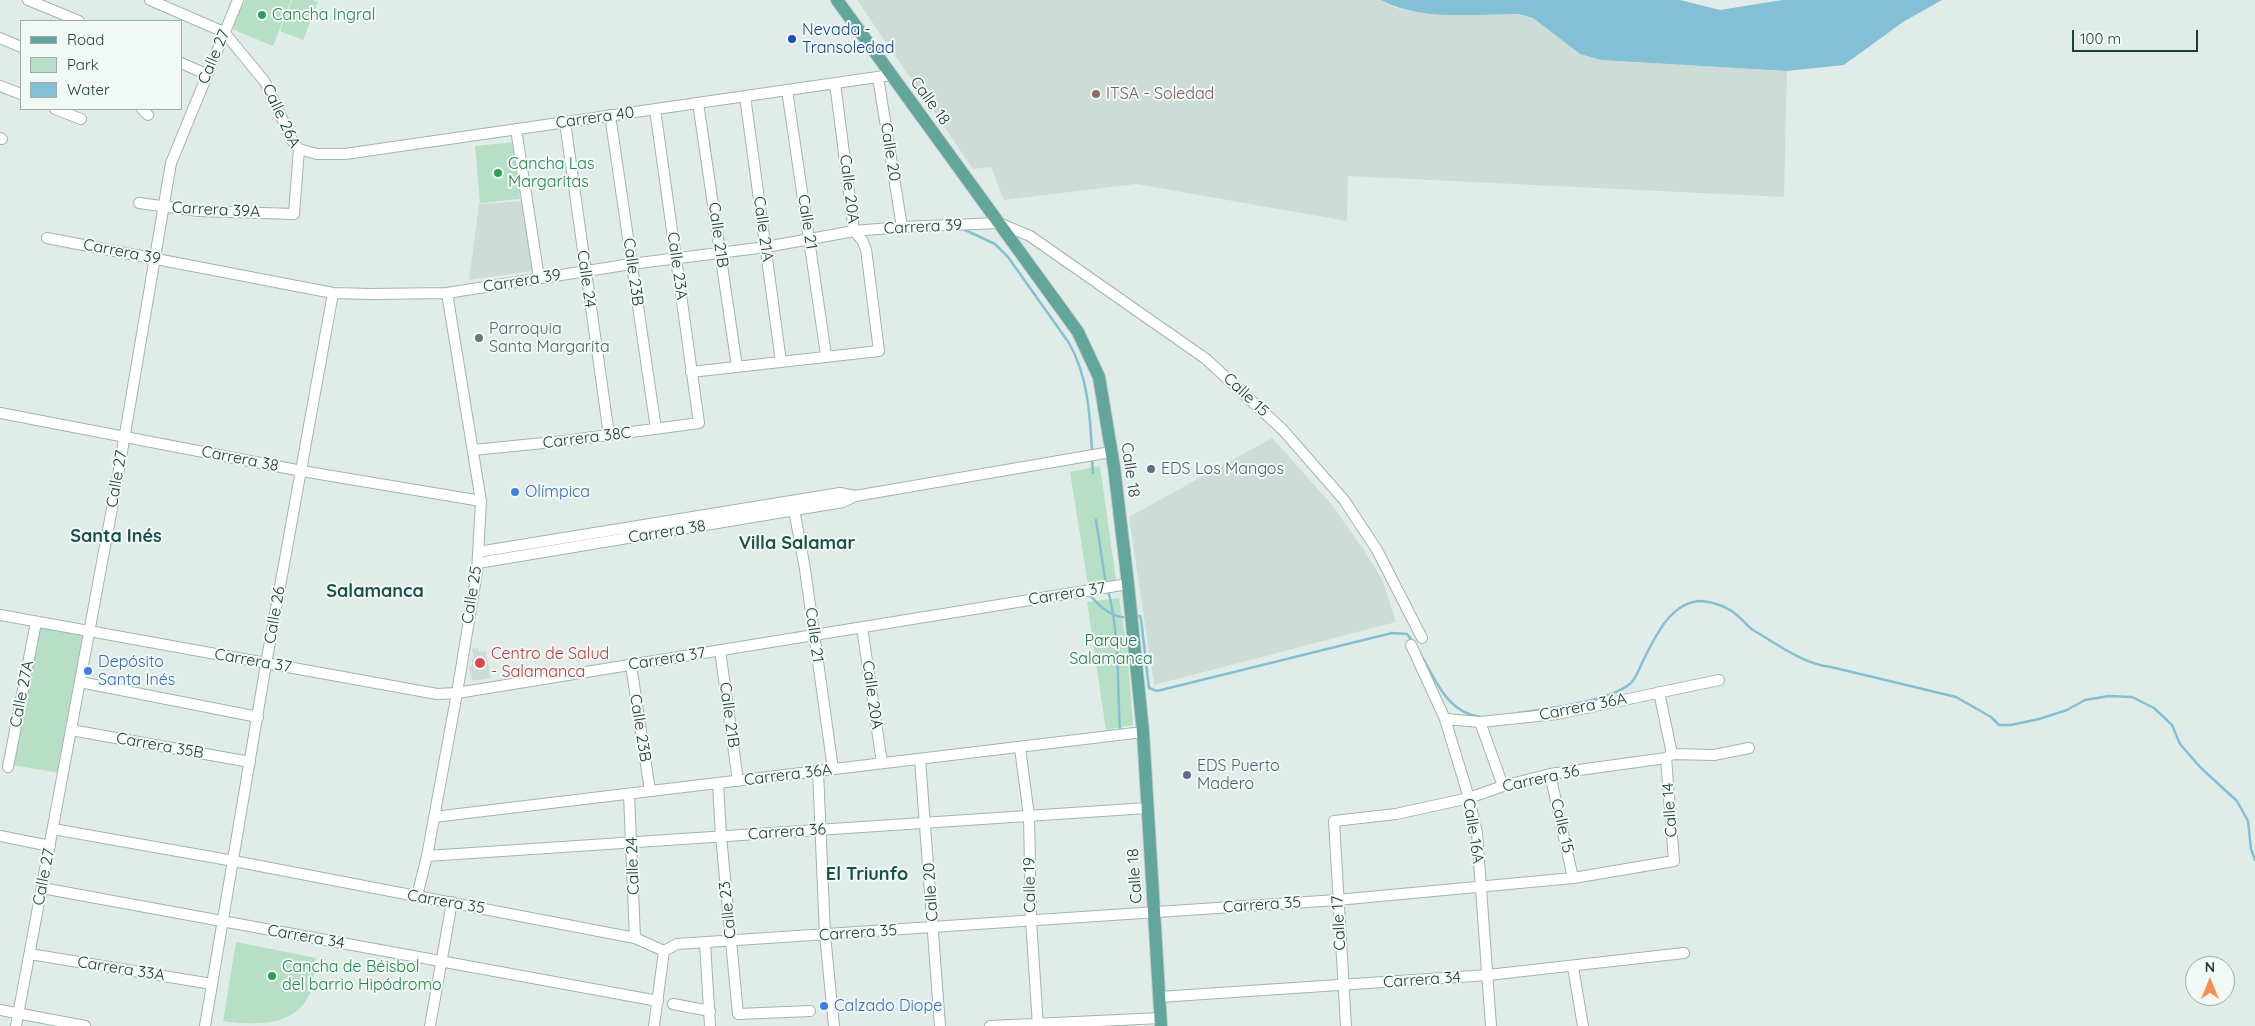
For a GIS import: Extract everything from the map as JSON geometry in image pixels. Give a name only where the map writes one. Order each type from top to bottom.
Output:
[{"type":"main road","name":"Calle 18","points":[[837,0],[1078,332],[1099,376],[1111,452],[1132,616],[1143,732],[1161,1022]]},
{"type":"street","points":[[28,0],[77,20]]},
{"type":"street","points":[[150,0],[224,32]]},
{"type":"street","name":"Calle 27","points":[[16,1026],[90,632],[164,208],[170,163],[238,0]]},
{"type":"street","name":"Calle 26A","points":[[224,32],[259,72],[293,142],[299,150],[294,214]]},
{"type":"street","points":[[0,38],[20,47]]},
{"type":"street","points":[[182,63],[206,74]]},
{"type":"street","name":"Carrera 40","points":[[299,150],[317,154],[345,154],[891,75]]},
{"type":"street","name":"Calle 20","points":[[878,77],[902,227]]},
{"type":"street","name":"Calle 20A","points":[[826,355],[879,351],[866,249],[862,240],[854,231],[835,83]]},
{"type":"street","points":[[0,86],[20,94]]},
{"type":"street","name":"Calle 21","points":[[787,90],[826,355]]},
{"type":"street","name":"Calle 21A","points":[[744,96],[781,362]]},
{"type":"street","name":"Calle 21B","points":[[698,103],[721,252],[736,368]]},
{"type":"street","name":"Calle 23A","points":[[655,109],[699,423]]},
{"type":"street","points":[[58,110],[81,119]]},
{"type":"street","name":"Calle 23B","points":[[610,115],[656,429]]},
{"type":"street","name":"Calle 24","points":[[565,122],[609,435]]},
{"type":"street","points":[[516,129],[539,278]]},
{"type":"street","name":"Carrera 39A","points":[[139,203],[164,208],[294,214]]},
{"type":"street","name":"Carrera 39","points":[[47,238],[333,293],[447,293],[631,264],[766,247],[854,231],[902,227],[999,224]]},
{"type":"street","name":"Calle 15","points":[[999,224],[1030,236],[1206,359],[1283,430],[1344,500],[1377,550],[1422,638]]},
{"type":"street","name":"Calle 26","points":[[205,1026],[266,664],[333,293]]},
{"type":"street","name":"Calle 25","points":[[416,896],[427,856],[457,693],[478,563],[482,501],[464,406],[447,293]]},
{"type":"street","points":[[691,372],[736,368],[826,355]]},
{"type":"street","name":"Carrera 38","points":[[0,413],[302,471],[482,501]]},
{"type":"street","name":"Carrera 38C","points":[[473,450],[699,423]]},
{"type":"street","name":"Carrera 38","points":[[478,552],[608,536],[794,506],[840,493],[855,496],[1111,452]]},
{"type":"street","name":"Calle 21","points":[[794,506],[833,769]]},
{"type":"street","name":"Carrera 38","points":[[478,563],[608,536]]},
{"type":"street","name":"Carrera 37","points":[[0,615],[426,692],[457,693],[1128,584]]},
{"type":"street","name":"Calle 27A","points":[[8,767],[36,622]]},
{"type":"street","name":"Calle 20A","points":[[862,627],[882,763]]},
{"type":"street","name":"Calle 16A","points":[[1411,645],[1445,719],[1469,798],[1477,833],[1491,1026]]},
{"type":"street","name":"Calle 21B","points":[[720,650],[738,781]]},
{"type":"street","name":"Calle 23B","points":[[630,665],[650,791]]},
{"type":"street","name":"Carrera 36A","points":[[1445,719],[1480,722],[1557,714],[1719,680]]},
{"type":"street","points":[[80,682],[258,717]]},
{"type":"street","name":"Calle 14","points":[[1660,692],[1669,756],[1674,861]]},
{"type":"street","points":[[1480,722],[1503,786]]},
{"type":"street","name":"Carrera 35B","points":[[71,730],[250,762]]},
{"type":"street","name":"Carrera 36A","points":[[434,817],[1143,732]]},
{"type":"street","name":"Calle 19","points":[[1018,747],[1020,748],[1029,816],[1031,920],[1038,1024]]},
{"type":"street","name":"Carrera 36","points":[[1334,821],[1396,814],[1469,798],[1503,786],[1550,774],[1669,756],[1714,755],[1749,748]]},
{"type":"street","name":"Calle 20","points":[[920,759],[940,1026]]},
{"type":"street","points":[[818,771],[825,935],[834,1026]]},
{"type":"street","name":"Calle 15","points":[[1550,774],[1573,878]]},
{"type":"street","name":"Calle 23","points":[[718,783],[721,836],[738,1014],[810,1011]]},
{"type":"street","name":"Calle 24","points":[[629,794],[635,938]]},
{"type":"street","name":"Carrera 36","points":[[427,856],[1147,808]]},
{"type":"street","name":"Calle 17","points":[[1334,821],[1337,900],[1346,1026]]},
{"type":"street","name":"Carrera 35","points":[[53,829],[234,861],[635,938],[664,951],[677,944],[1337,900],[1573,878],[1674,861]]},
{"type":"street","points":[[0,836],[50,846]]},
{"type":"street","name":"Carrera 34","points":[[42,888],[658,1001]]},
{"type":"street","points":[[430,1026],[452,902]]},
{"type":"street","points":[[705,943],[710,1026]]},
{"type":"street","points":[[654,1026],[664,951]]},
{"type":"street","name":"Carrera 34","points":[[1160,998],[1343,986],[1573,967],[1684,953]]},
{"type":"street","name":"Carrera 33A","points":[[30,954],[212,984]]},
{"type":"street","points":[[1573,967],[1583,1026]]},
{"type":"street","points":[[672,1004],[710,1011]]},
{"type":"street","points":[[0,1010],[85,1026]]},
{"type":"street","points":[[760,1014],[761,1026]]},
{"type":"street","points":[[990,1026],[1161,1022]]},
{"type":"shaded area","points":[[857,0],[1381,0],[1396,8],[1414,12],[1518,14],[1533,18],[1580,54],[1601,60],[1787,71],[1784,197],[1348,176],[1347,221],[1136,184],[1004,200],[991,167],[973,169]]},
{"type":"shaded area","points":[[522,201],[532,271],[469,280],[479,204]]},
{"type":"shaded area","points":[[1272,438],[1332,505],[1363,549],[1382,579],[1396,622],[1154,685],[1129,517]]},
{"type":"shaded area","name":"Centro de Salud - Salamanca","points":[[478,648],[479,652],[486,651],[491,678],[472,681],[469,667],[472,666],[471,659],[474,658],[472,649]]},
{"type":"green space","name":"Cancha Ingral","points":[[245,0],[291,0],[273,46],[232,29]]},
{"type":"green space","name":"Cancha Ingral","points":[[292,0],[313,0],[318,2],[303,40],[280,31]]},
{"type":"green space","name":"Cancha Las Margaritas","points":[[515,142],[520,199],[480,203],[475,146]]},
{"type":"green space","name":"Parque Salamanca","points":[[1100,466],[1116,580],[1088,585],[1070,472]]},
{"type":"green space","name":"Parque Salamanca","points":[[1119,598],[1127,649],[1133,725],[1106,730],[1087,602]]},
{"type":"green space","points":[[38,626],[85,635],[60,773],[12,765]]},
{"type":"green space","name":"Cancha de Béisbol del barrio Hipódromo","points":[[236,942],[316,958],[310,993],[304,1004],[285,1018],[274,1021],[236,1023],[223,1021]]},
{"type":"water","points":[[1381,0],[1680,0],[1720,10],[1782,0],[1942,0],[1903,22],[1844,65],[1787,71],[1601,60],[1580,54],[1533,18],[1518,14],[1430,14],[1396,7]]},
{"type":"waterway","points":[[963,229],[995,244],[1008,257],[1069,343],[1080,369],[1087,396],[1092,452]]},
{"type":"waterway","points":[[1092,458],[1093,473]]},
{"type":"waterway","points":[[1096,520],[1106,585]]},
{"type":"waterway","points":[[1108,590],[1115,625],[1120,731]]},
{"type":"waterway","points":[[1089,594],[1101,607],[1111,614],[1128,617]]},
{"type":"waterway","points":[[1511,714],[1574,704],[1607,696],[1621,690],[1634,679],[1652,643],[1672,614],[1681,607],[1702,601],[1717,604],[1731,611],[1753,630],[1800,658],[1821,665],[1956,697],[1991,717],[1999,725],[2011,725],[2039,719],[2067,710],[2085,700],[2109,696],[2132,697],[2154,708],[2172,725],[2180,744],[2201,768],[2237,801],[2248,821],[2251,849],[2255,860]]},
{"type":"waterway","points":[[1135,616],[1140,616],[1141,619],[1149,688],[1157,691],[1392,633],[1407,634],[1414,643]]},
{"type":"waterway","points":[[1419,652],[1450,702],[1469,714],[1481,717]]},
{"type":"place","name":"Cancha Ingral","points":[[262,15]]},
{"type":"place","name":"Nevada - Transoledad","points":[[792,39]]},
{"type":"place","name":"ITSA - Soledad","points":[[1096,94]]},
{"type":"place","name":"Cancha Las Margaritas","points":[[498,173]]},
{"type":"place","name":"Parroquia Santa Margarita","points":[[479,338]]},
{"type":"place","name":"EDS Los Mangos","points":[[1151,469]]},
{"type":"place","name":"Olímpica","points":[[515,492]]},
{"type":"place","name":"Centro de Salud - Salamanca","points":[[480,663]]},
{"type":"place","name":"Depósito Santa Inés","points":[[88,671]]},
{"type":"place","name":"EDS Puerto Madero","points":[[1187,775]]},
{"type":"place","name":"Cancha de Béisbol del barrio Hipódromo","points":[[272,976]]},
{"type":"place","name":"Calzado Diope","points":[[824,1006]]},
{"type":"district","name":"Santa Inés","points":[[116,537]]},
{"type":"district","name":"Villa Salamar","points":[[797,544]]},
{"type":"district","name":"Salamanca","points":[[375,592]]},
{"type":"district","name":"El Triunfo","points":[[867,875]]}]
